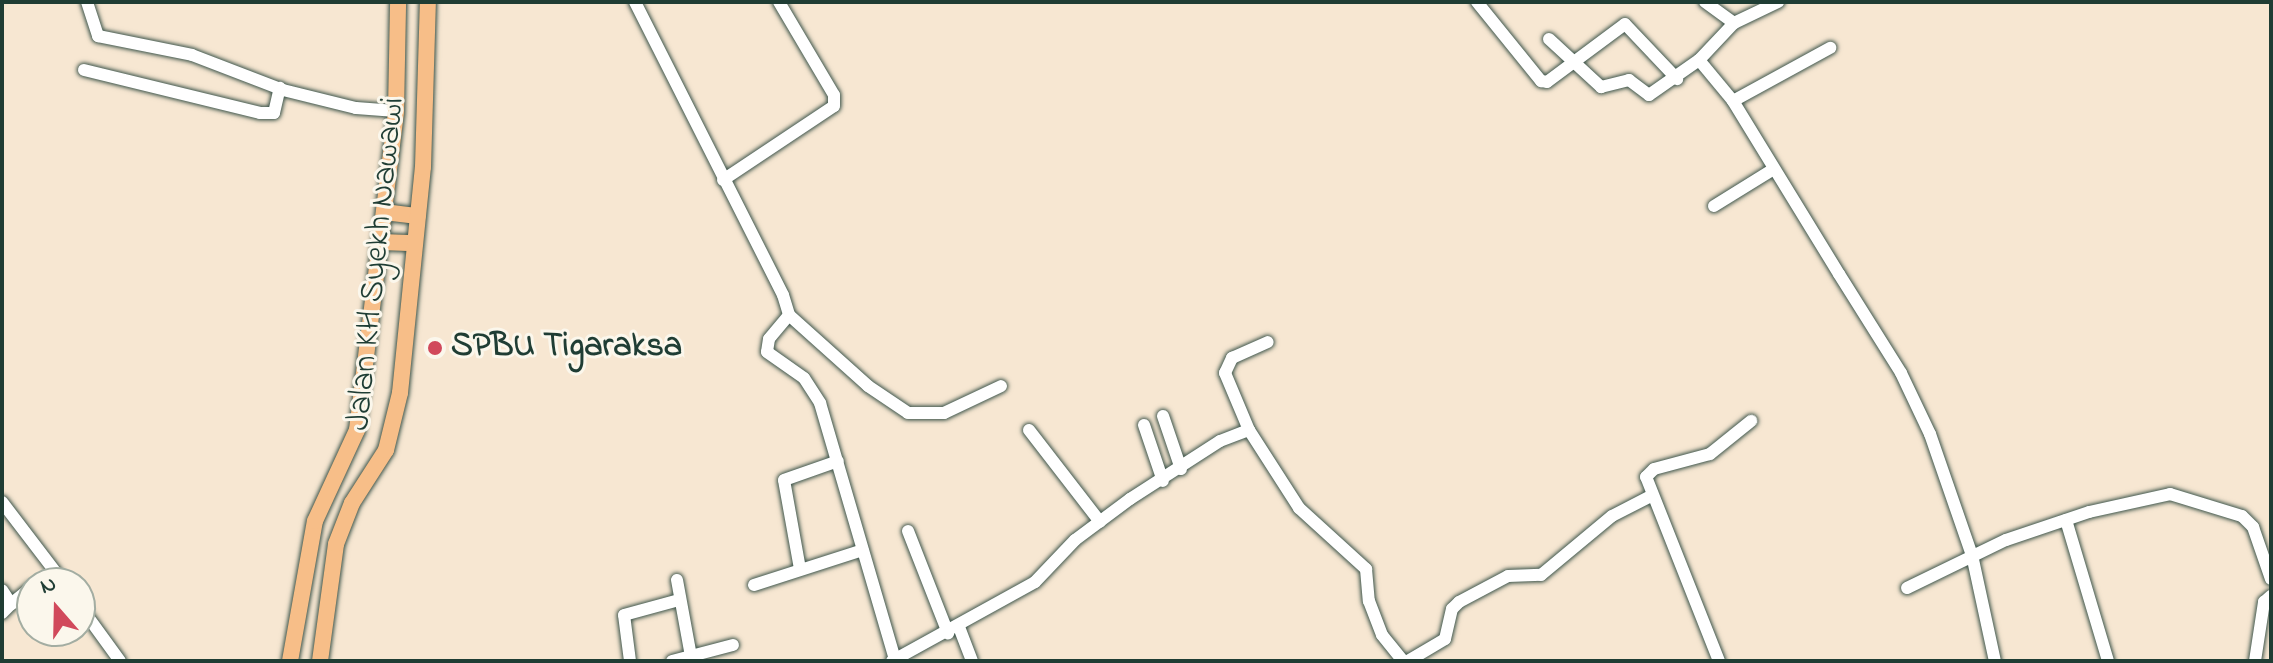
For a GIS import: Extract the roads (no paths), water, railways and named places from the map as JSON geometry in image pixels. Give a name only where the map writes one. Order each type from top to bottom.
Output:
[{"type":"main road","name":"Jalan KH Syekh Nawawi","points":[[290,661],[315,521],[357,430],[396,111],[398,2]]},
{"type":"main road","name":"Jalan KH Syekh Nawawi","points":[[320,661],[342,522],[379,468],[391,433],[418,216],[428,2]]},
{"type":"main road","points":[[384,212],[418,216]]},
{"type":"main road","points":[[381,242],[415,243]]},
{"type":"street","points":[[87,2],[98,36],[192,55],[280,88],[356,108],[396,111]]},
{"type":"street","points":[[635,2],[783,295],[789,315],[868,386],[908,413],[944,413],[1001,386]]},
{"type":"street","points":[[723,180],[834,106],[834,95],[779,2]]},
{"type":"street","points":[[1477,2],[1541,81],[1572,63],[1625,24],[1677,79]]},
{"type":"street","points":[[1705,2],[1734,23]]},
{"type":"street","points":[[1549,39],[1601,87],[1629,80],[1649,95],[1677,79],[1734,23],[1778,2]]},
{"type":"street","points":[[1733,101],[1830,48]]},
{"type":"street","points":[[1699,60],[1733,101],[1901,373],[1930,434],[1972,555],[1995,661]]},
{"type":"street","points":[[84,70],[260,113],[274,113],[280,88]]},
{"type":"street","points":[[1714,206],[1774,169]]},
{"type":"street","points":[[789,315],[769,339],[767,352],[813,388],[838,461],[894,660],[1035,582],[1100,522],[1220,441],[1249,430]]},
{"type":"street","points":[[1268,342],[1232,358],[1225,373],[1249,430],[1299,508],[1366,569],[1369,601],[1402,661],[1445,639],[1452,609],[1459,602],[1508,576],[1541,575],[1612,516],[1651,496]]},
{"type":"street","points":[[1163,416],[1181,469]]},
{"type":"street","points":[[1719,661],[1645,483],[1649,472],[1710,454],[1751,421]]},
{"type":"street","points":[[1144,425],[1163,481]]},
{"type":"street","points":[[1029,430],[1100,522]]},
{"type":"street","points":[[800,569],[784,480],[838,461]]},
{"type":"street","points":[[1907,588],[1972,555],[2066,520],[2158,495],[2218,506],[2253,527],[2271,579]]},
{"type":"street","points":[[2,502],[52,567]]},
{"type":"street","points":[[2066,520],[2108,661]]},
{"type":"street","points":[[908,531],[953,630],[972,661]]},
{"type":"street","points":[[754,585],[863,550]]},
{"type":"street","points":[[677,580],[691,656]]},
{"type":"street","points":[[2,590],[6,609]]},
{"type":"street","points":[[2255,661],[2264,602],[2271,596]]},
{"type":"street","points":[[630,661],[624,615],[679,600]]},
{"type":"street","points":[[96,628],[120,661]]},
{"type":"street","points":[[672,661],[733,645]]},
{"type":"place","name":"SPBU Tigaraksa","points":[[435,348]]}]
